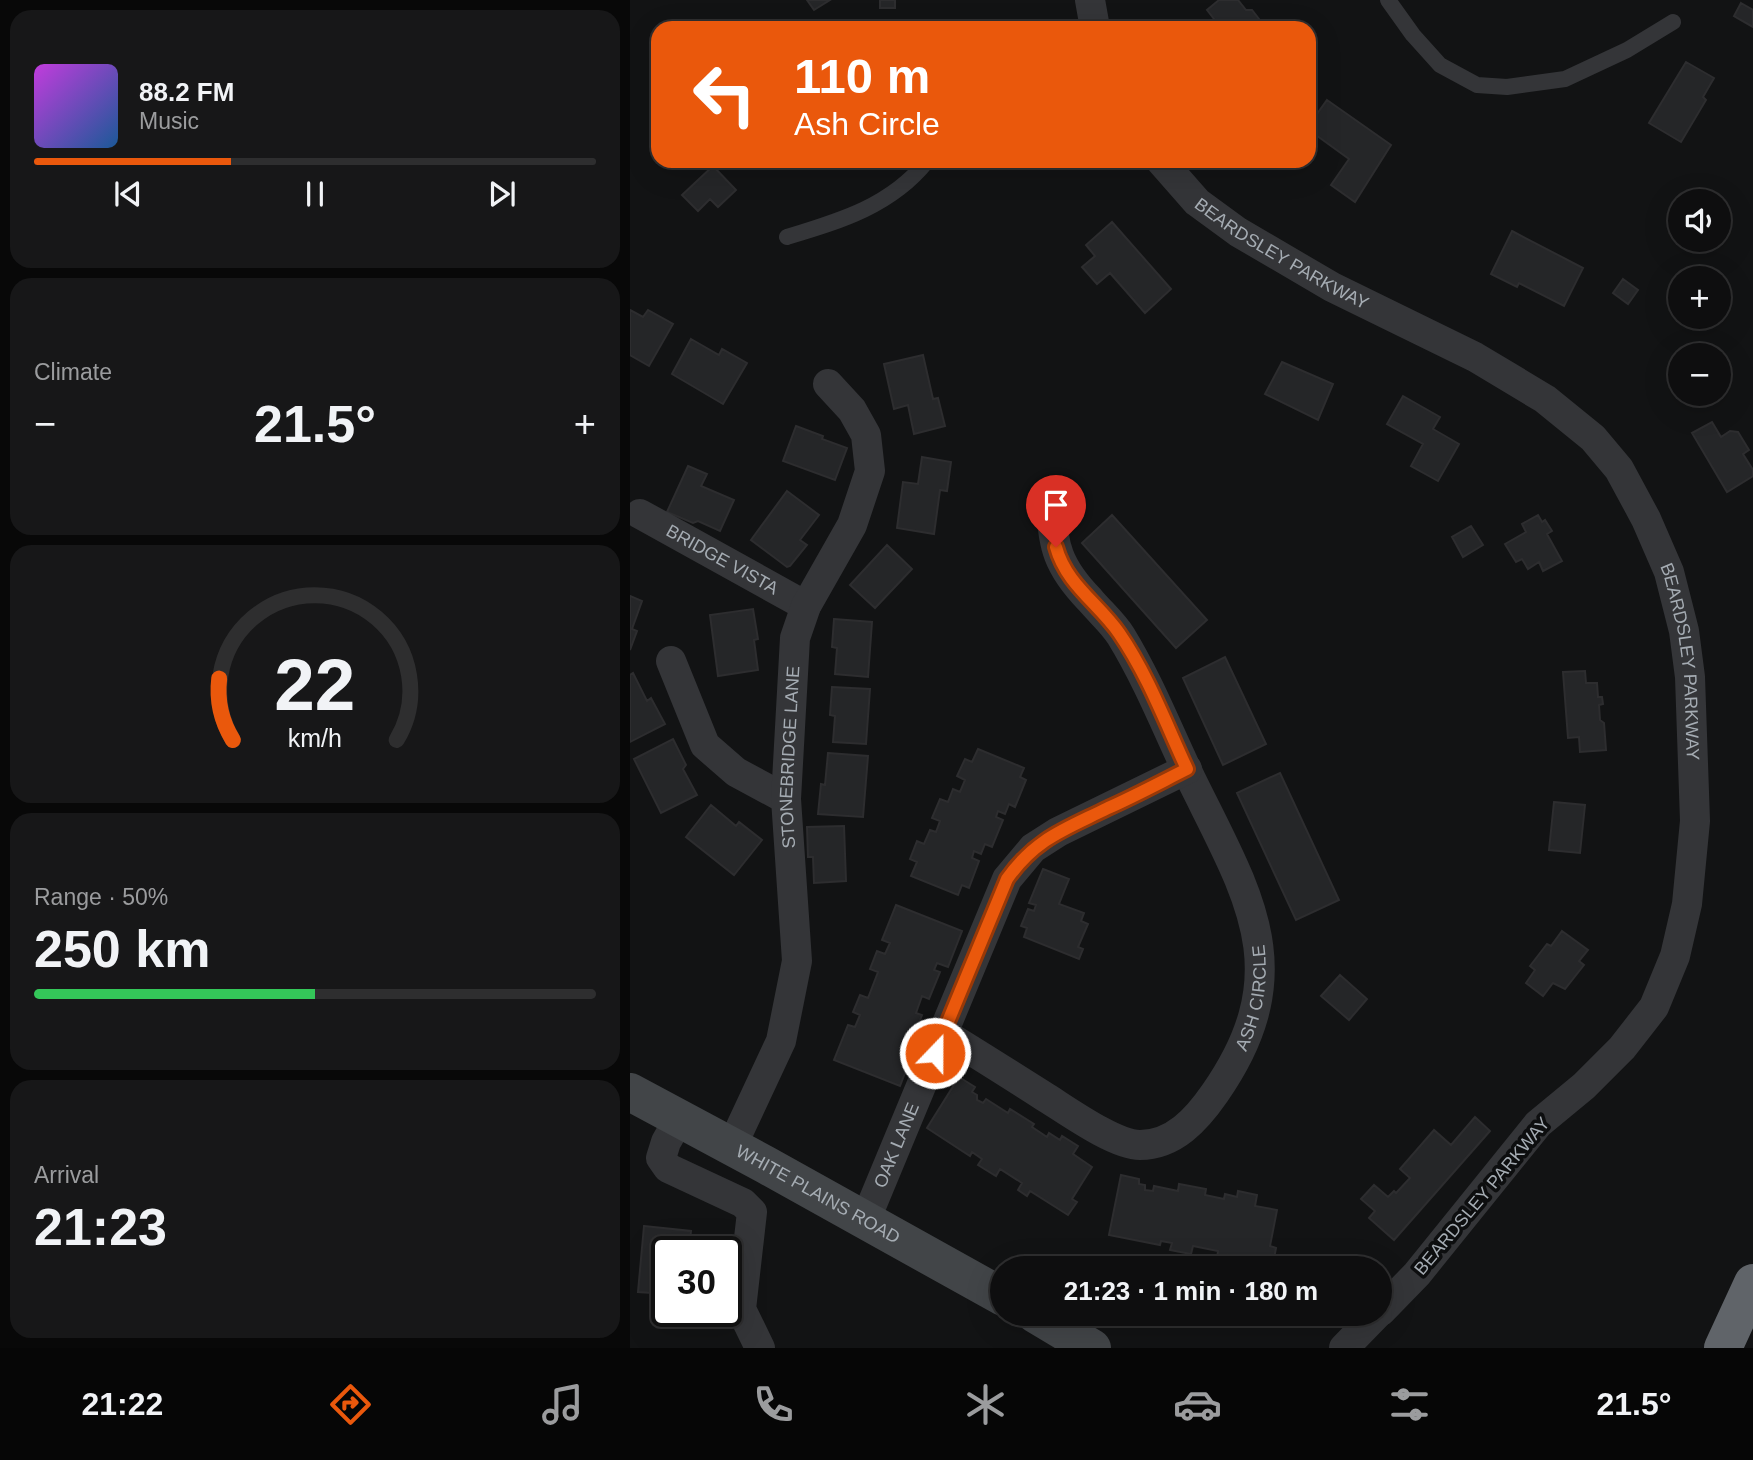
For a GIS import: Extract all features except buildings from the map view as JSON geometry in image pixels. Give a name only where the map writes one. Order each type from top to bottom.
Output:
[{"type":"highway","points":[[1723,1348],[1753,1283]]},
{"type":"main road","name":"WHITE PLAINS ROAD","points":[[630,1093],[990,1290]]},
{"type":"main road","points":[[1055,1326],[1092,1348]]},
{"type":"street","points":[[1090,0],[1094,21]]},
{"type":"street","name":"BEARDSLEY PARKWAY","points":[[1166,168],[1197,202],[1238,232],[1332,287],[1475,357],[1545,399],[1592,438],[1619,469],[1646,519],[1669,572],[1684,631],[1690,677],[1695,821],[1687,904],[1675,956],[1654,1007],[1613,1058],[1538,1124],[1417,1274],[1392,1299]]},
{"type":"street","name":"STONEBRIDGE LANE","points":[[731,1148],[781,1041],[797,961],[786,799],[795,638],[806,606],[852,525],[870,471],[866,435],[852,410],[828,384]]},
{"type":"street","name":"ASH CIRCLE","points":[[943,1033],[1118,1140],[1138,1145],[1155,1143],[1177,1135],[1191,1123],[1217,1090],[1241,1051],[1252,1026],[1262,968],[1252,911],[1239,876],[1145,678],[1119,633],[1078,588],[1060,563],[1052,531],[1051,500]]},
{"type":"street","name":"BRIDGE VISTA","points":[[640,514],[806,606]]},
{"type":"street","points":[[671,661],[705,745],[736,772],[786,799]]},
{"type":"street","name":"OAK LANE","points":[[866,1221],[1007,879],[1016,865],[1033,848],[1058,832],[1187,769]]},
{"type":"street","points":[[679,1119],[666,1142],[661,1158],[668,1168],[743,1203],[752,1212],[741,1308],[760,1348]]},
{"type":"street","name":"BEARDSLEY PARKWAY","points":[[1344,1348],[1365,1326]]},
{"type":"lane","points":[[1388,0],[1413,35],[1440,65],[1477,85],[1507,87],[1565,79],[1627,50],[1673,22]]},
{"type":"lane","points":[[787,237],[837,222],[874,206],[913,178],[921,168]]},
{"type":"route","points":[[935,1053],[1007,879],[1016,865],[1033,848],[1058,832],[1187,769],[1145,678],[1119,633],[1078,588],[1060,563],[1056,547]]}]
